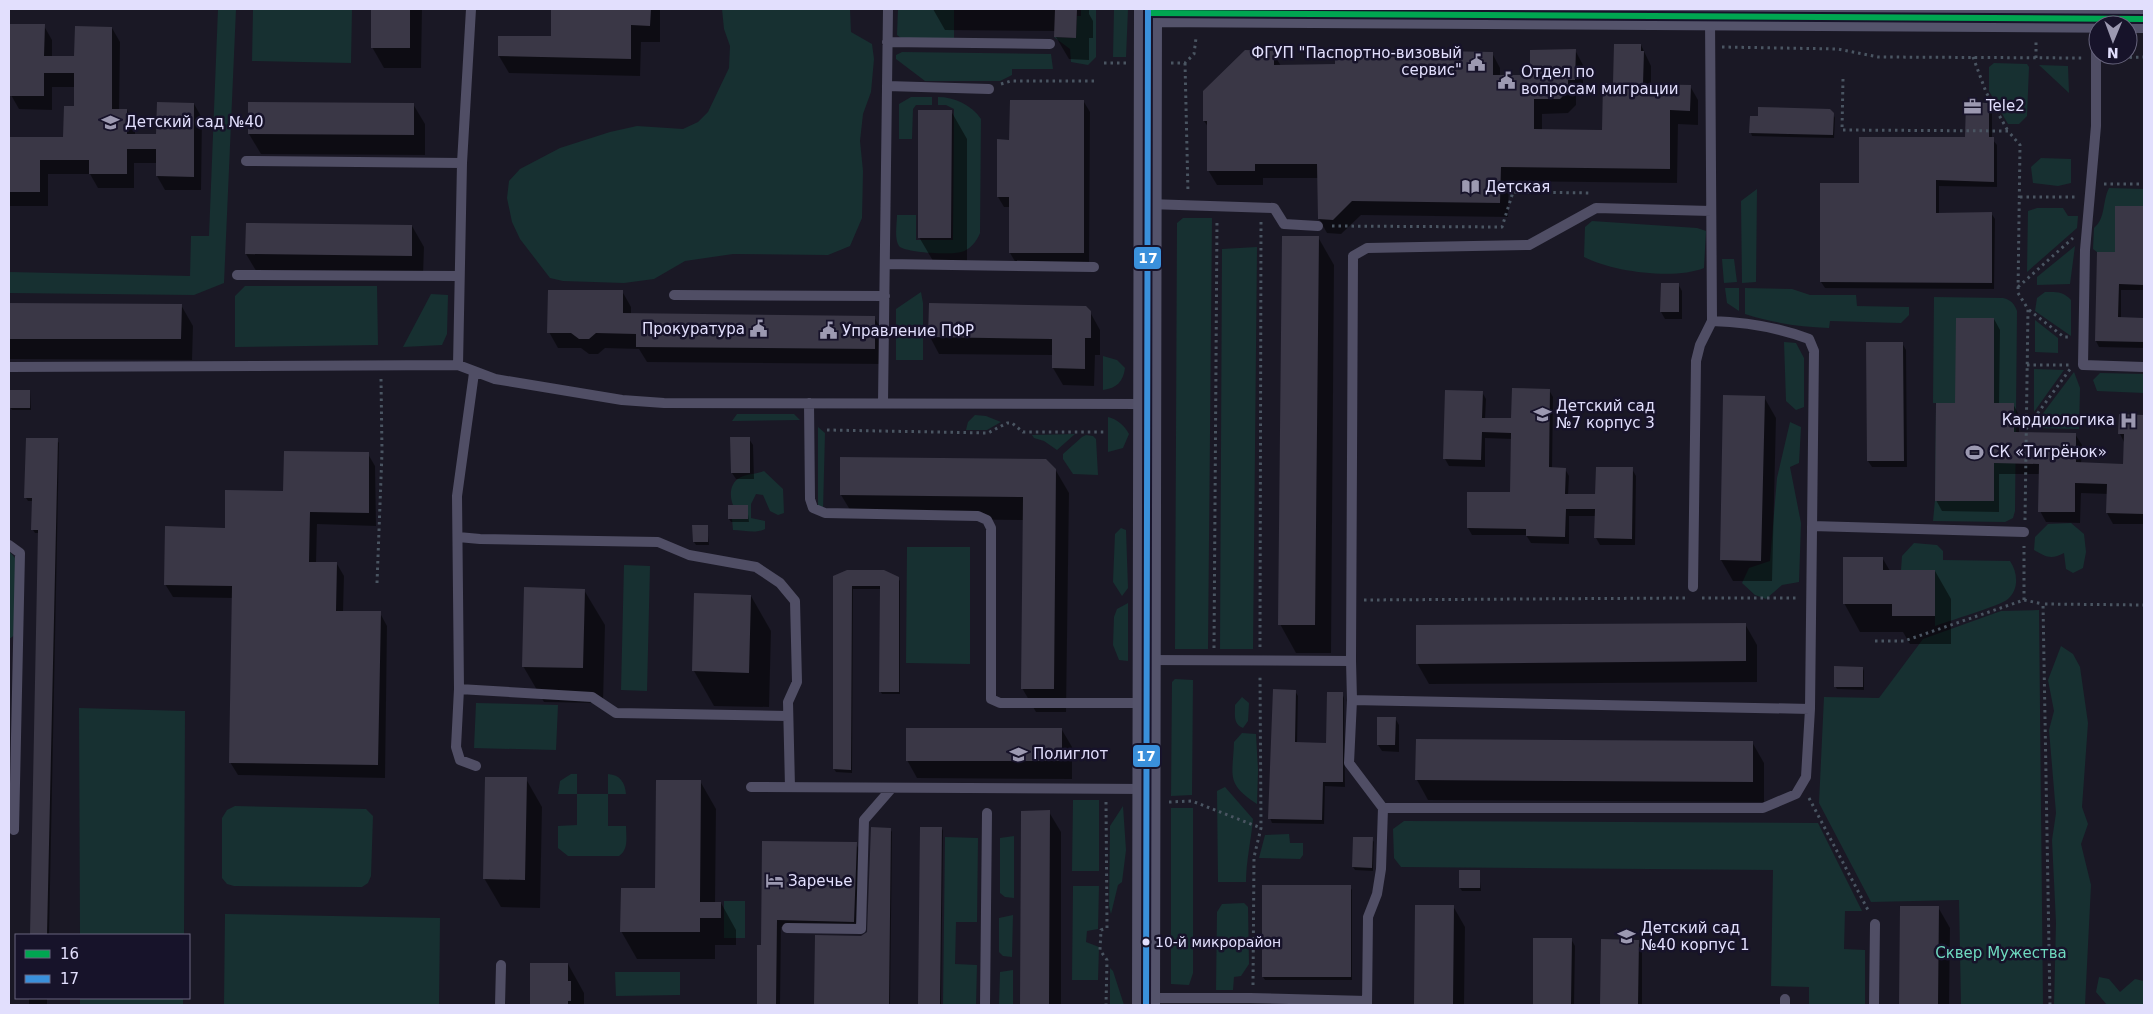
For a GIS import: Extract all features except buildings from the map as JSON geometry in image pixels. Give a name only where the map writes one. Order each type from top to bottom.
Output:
[{"type":"main road","points":[[1146,1002],[1156,796],[1146,704],[1148,11],[1564,12],[1710,17],[1937,13],[2088,16]]},
{"type":"lane","points":[[458,365],[462,164],[471,9]]},
{"type":"lane","points":[[883,403],[888,9]]},
{"type":"lane","points":[[1693,588],[1696,360],[1700,345],[1712,321],[1710,17]]},
{"type":"lane","points":[[887,42],[1050,44]]},
{"type":"lane","points":[[2103,65],[2075,365],[2144,367]]},
{"type":"lane","points":[[886,86],[989,89]]},
{"type":"lane","points":[[246,161],[462,164]]},
{"type":"lane","points":[[1147,204],[1274,208],[1284,224],[1318,226]]},
{"type":"lane","points":[[1146,1002],[1250,998],[1367,1003],[1368,917],[1377,894],[1381,869],[1382,808],[1349,763],[1352,700],[1354,256],[1367,248],[1529,245],[1596,208],[1711,211]]},
{"type":"lane","points":[[886,264],[1094,267]]},
{"type":"lane","points":[[237,275],[459,276]]},
{"type":"lane","points":[[674,295],[885,296]]},
{"type":"lane","points":[[1382,808],[1763,808],[1796,794],[1806,776],[1810,709],[1814,351],[1809,339],[1789,332],[1743,322],[1712,321]]},
{"type":"lane","points":[[9,366],[458,365],[474,373],[495,379],[622,400],[664,403],[1147,404]]},
{"type":"lane","points":[[474,373],[457,496],[459,689],[456,747],[460,760],[476,766]]},
{"type":"lane","points":[[809,403],[810,499],[813,508],[824,513],[978,516],[987,520],[990,528],[992,699],[1000,703],[1146,704]]},
{"type":"lane","points":[[1812,526],[2024,532]]},
{"type":"lane","points":[[458,537],[480,540],[658,542],[689,555],[756,567],[780,583],[795,601],[797,682],[788,702],[790,787]]},
{"type":"lane","points":[[9,545],[20,553],[14,830]]},
{"type":"lane","points":[[1146,660],[1351,662]]},
{"type":"lane","points":[[459,689],[592,697],[616,713],[788,716]]},
{"type":"lane","points":[[1352,700],[1810,709]]},
{"type":"lane","points":[[751,786],[1156,796]]},
{"type":"lane","points":[[787,928],[861,929],[864,820],[891,789]]},
{"type":"lane","points":[[985,1005],[986,813]]},
{"type":"lane","points":[[1874,1005],[1875,924]]},
{"type":"lane","points":[[500,1005],[501,965]]},
{"type":"path","points":[[1188,205],[1186,63],[1194,54],[1196,38]]},
{"type":"path","points":[[2036,39],[2036,58]]},
{"type":"path","points":[[1719,47],[1838,50],[1878,57],[2088,58]]},
{"type":"path","points":[[1974,57],[1986,92],[2008,131],[2020,145],[2018,293],[2028,309],[2064,337],[2071,336],[2071,345]]},
{"type":"path","points":[[1104,63],[1132,63]]},
{"type":"path","points":[[1171,63],[1186,63]]},
{"type":"path","points":[[1843,79],[1842,130],[2008,131]]},
{"type":"path","points":[[989,89],[1011,81],[1094,81]]},
{"type":"path","points":[[2109,184],[2144,184]]},
{"type":"path","points":[[1318,226],[1502,227],[1513,192],[1600,193]]},
{"type":"path","points":[[2020,197],[2080,197]]},
{"type":"path","points":[[1214,661],[1217,206]]},
{"type":"path","points":[[1260,650],[1261,207]]},
{"type":"path","points":[[2018,288],[2088,224]]},
{"type":"path","points":[[2024,600],[2028,309]]},
{"type":"path","points":[[2027,365],[2075,365]]},
{"type":"path","points":[[2026,430],[2075,365]]},
{"type":"path","points":[[377,583],[382,452],[381,375]]},
{"type":"path","points":[[828,430],[988,433],[1007,423],[1012,423],[1024,432],[1104,432]]},
{"type":"path","points":[[1351,600],[1811,598]]},
{"type":"path","points":[[1875,641],[1904,642],[2024,600],[2043,604],[2144,604]]},
{"type":"path","points":[[2043,604],[2050,1005]]},
{"type":"path","points":[[1252,990],[1254,980],[1254,856],[1261,828],[1260,672]]},
{"type":"path","points":[[1801,784],[1875,924]]},
{"type":"path","points":[[1106,794],[1107,928],[1101,930],[1100,950],[1107,960],[1106,1005]]},
{"type":"path","points":[[1156,796],[1192,801],[1261,828]]},
{"type":"green space","points":[[218,9],[236,9],[224,283],[194,295],[9,293],[9,272],[190,276],[191,236],[209,236]]},
{"type":"green space","points":[[253,9],[352,9],[351,63],[252,61]]},
{"type":"green space","points":[[722,9],[850,9],[851,32],[872,44],[874,59],[871,92],[863,114],[860,141],[863,171],[862,218],[850,246],[828,255],[733,254],[685,261],[654,279],[624,283],[563,281],[550,278],[520,239],[512,222],[507,198],[509,181],[520,169],[560,148],[610,132],[637,126],[683,129],[698,122],[708,112],[729,68],[730,46],[724,29]]},
{"type":"green space","points":[[898,9],[954,9],[954,39],[901,38],[897,35]]},
{"type":"green space","points":[[1081,9],[1096,9],[1096,57],[1088,65],[1071,62],[1070,49],[1054,37],[1076,38],[1077,16],[1081,16]]},
{"type":"green space","points":[[1114,9],[1128,9],[1126,57],[1113,57]]},
{"type":"green space","points":[[902,52],[1051,54],[1053,69],[1012,69],[1012,75],[1000,81],[925,81],[896,59],[896,55]]},
{"type":"green space","points":[[1994,63],[2027,64],[2029,67],[2027,116],[2019,124],[2008,124],[1989,91],[1989,67]]},
{"type":"green space","points":[[2039,65],[2068,66],[2069,93]]},
{"type":"green space","points":[[911,97],[932,97],[932,105],[916,105],[913,109],[912,139],[899,139],[899,104]]},
{"type":"green space","points":[[938,97],[950,98],[968,106],[981,119],[980,233],[970,247],[956,253],[929,253],[910,250],[899,246],[897,243],[897,215],[916,215],[916,240],[953,240],[954,109],[946,105],[938,105]]},
{"type":"green space","points":[[2041,158],[2071,159],[2071,183],[2058,186],[2033,183],[2031,167]]},
{"type":"green space","points":[[2109,188],[2144,189],[2144,206],[2115,207],[2115,252],[2097,252],[2093,249],[2094,228],[2102,215]]},
{"type":"green space","points":[[1757,189],[1756,282],[1742,283],[1741,201]]},
{"type":"green space","points":[[2037,208],[2063,208],[2068,216],[2078,216],[2077,228],[2027,272],[2028,211]]},
{"type":"green space","points":[[1183,218],[1212,218],[1208,649],[1175,649],[1177,223]]},
{"type":"green space","points":[[1592,221],[1697,228],[1706,231],[1704,268],[1692,272],[1644,273],[1611,267],[1584,257],[1585,227]]},
{"type":"green space","points":[[2075,246],[2070,284],[2037,285],[2037,277]]},
{"type":"green space","points":[[1257,247],[1253,649],[1220,649],[1222,249]]},
{"type":"green space","points":[[1722,259],[1734,259],[1737,282],[1724,283]]},
{"type":"green space","points":[[245,286],[377,286],[378,345],[235,347],[235,296]]},
{"type":"green space","points":[[1725,288],[1739,288],[1739,311],[1727,303]]},
{"type":"green space","points":[[1745,288],[1792,289],[1810,295],[1856,295],[1857,306],[1909,307],[1909,315],[1901,323],[1830,321],[1829,328],[1787,324],[1745,314]]},
{"type":"green space","points":[[921,292],[923,303],[923,360],[896,360],[896,309]]},
{"type":"green space","points":[[2045,292],[2056,292],[2071,300],[2071,336],[2035,311],[2037,298]]},
{"type":"green space","points":[[431,294],[448,295],[447,334],[442,345],[403,347]]},
{"type":"green space","name":"СК «Тигрёнок»","points":[[1934,297],[2003,298],[2012,302],[2017,311],[2015,511],[2013,518],[2005,522],[1933,521],[1936,403],[1933,403]]},
{"type":"green space","points":[[2035,320],[2058,338],[2058,353],[2035,352]]},
{"type":"green space","points":[[1784,342],[1796,343],[1804,358],[1804,407],[1796,410],[1786,401]]},
{"type":"green space","points":[[1103,356],[1117,360],[1125,368],[1121,381],[1116,386],[1103,390]]},
{"type":"green space","points":[[2034,369],[2064,370],[2034,412]]},
{"type":"green space","points":[[2074,372],[2080,388],[2079,429],[2035,428],[2035,424]]},
{"type":"green space","points":[[2100,373],[2144,374],[2144,393],[2097,391],[2093,380]]},
{"type":"green space","points":[[737,414],[794,414],[800,420],[732,421]]},
{"type":"green space","points":[[975,415],[986,416],[1001,422],[987,430],[966,430],[968,422]]},
{"type":"green space","points":[[1108,417],[1120,423],[1129,434],[1123,448],[1108,452]]},
{"type":"green space","points":[[1790,422],[1801,427],[1799,463],[1790,467],[1801,523],[1799,582],[1782,585],[1766,599],[1755,595],[1742,583],[1749,568],[1770,561],[1777,478]]},
{"type":"green space","points":[[818,427],[825,433],[823,511],[818,505]]},
{"type":"green space","points":[[1075,434],[1057,450],[1044,441],[1034,438],[1032,435]]},
{"type":"green space","points":[[1086,435],[1093,436],[1096,439],[1098,475],[1073,474],[1063,459],[1063,454]]},
{"type":"green space","points":[[764,471],[783,489],[784,513],[778,515],[770,511],[763,495],[756,494],[751,504],[751,518],[765,521],[765,529],[753,532],[733,530],[732,519],[748,519],[748,505],[733,505],[731,493],[733,485],[741,477]]},
{"type":"green space","points":[[2071,523],[2084,534],[2086,552],[2083,568],[2073,573],[2066,569],[2064,553],[2049,557],[2034,550],[2035,537],[2048,524]]},
{"type":"green space","points":[[1121,528],[1126,530],[1128,588],[1122,596],[1113,582],[1115,534]]},
{"type":"green space","points":[[1914,543],[1937,545],[1943,551],[1943,560],[2010,561],[2016,576],[2016,586],[2012,595],[2003,602],[1935,626],[1935,570],[1901,570],[1902,556]]},
{"type":"green space","points":[[907,547],[970,547],[970,664],[906,663]]},
{"type":"green space","points":[[9,551],[16,559],[15,635],[9,639]]},
{"type":"green space","points":[[624,565],[650,566],[647,691],[621,690]]},
{"type":"green space","points":[[1128,603],[1128,661],[1119,660],[1113,645],[1114,617],[1117,609]]},
{"type":"green space","name":"Сквер Мужества","points":[[2039,610],[2043,1005],[1961,1005],[1959,900],[1871,902],[1819,803],[1824,697],[1879,698],[1923,639],[2001,611]]},
{"type":"green space","points":[[2061,646],[2073,654],[2080,667],[2088,723],[2082,807],[2088,824],[2081,844],[2091,885],[2085,1005],[2054,1005],[2056,923],[2052,840],[2056,813],[2049,730],[2054,711],[2048,680]]},
{"type":"green space","points":[[1175,679],[1193,680],[1192,795],[1171,796],[1172,682]]},
{"type":"green space","points":[[1242,697],[1249,703],[1248,721],[1243,728],[1236,722],[1235,716],[1235,705]]},
{"type":"green space","points":[[476,703],[558,705],[556,750],[474,748]]},
{"type":"green space","points":[[79,708],[185,711],[184,934],[80,934]]},
{"type":"green space","points":[[1242,733],[1256,734],[1257,804],[1240,790],[1233,778],[1234,742]]},
{"type":"green space","points":[[571,774],[577,774],[577,794],[558,794],[560,781]]},
{"type":"green space","points":[[608,774],[616,776],[621,780],[626,794],[608,794]]},
{"type":"green space","points":[[1225,787],[1253,819],[1246,882],[1218,882],[1217,791]]},
{"type":"green space","points":[[577,794],[608,794],[608,826],[626,826],[626,846],[619,856],[568,856],[558,848],[558,826],[577,825]]},
{"type":"green space","points":[[1073,800],[1099,800],[1099,871],[1072,871]]},
{"type":"green space","points":[[235,806],[366,809],[373,816],[371,876],[368,883],[362,887],[234,886],[227,884],[222,878],[222,818],[227,810]]},
{"type":"green space","points":[[1123,806],[1126,850],[1122,882],[1118,885],[1111,914],[1109,906],[1110,826]]},
{"type":"green space","points":[[1171,808],[1193,808],[1193,973],[1189,985],[1171,984]]},
{"type":"green space","points":[[1404,821],[1818,823],[1862,911],[1845,911],[1844,949],[1865,950],[1865,1005],[1809,1005],[1809,987],[1771,986],[1773,870],[1401,867],[1394,858],[1393,829]]},
{"type":"green space","points":[[1289,834],[1290,843],[1303,843],[1303,855],[1300,859],[1259,858],[1265,835]]},
{"type":"green space","points":[[1014,836],[1014,898],[1005,897],[1000,893],[1000,838]]},
{"type":"green space","points":[[945,837],[978,838],[977,922],[956,922],[955,964],[977,965],[976,1005],[943,1005]]},
{"type":"green space","points":[[1073,886],[1099,886],[1098,929],[1087,931],[1086,942],[1099,947],[1098,980],[1072,980]]},
{"type":"green space","points":[[724,901],[745,901],[745,938],[724,938]]},
{"type":"green space","points":[[1244,903],[1248,907],[1249,964],[1241,976],[1234,977],[1233,990],[1216,990],[1217,912],[1222,904]]},
{"type":"green space","points":[[225,914],[440,918],[439,1005],[224,1005]]},
{"type":"green space","points":[[1013,915],[1012,957],[1003,956],[999,952],[999,918]]},
{"type":"green space","points":[[1110,968],[1113,971],[1124,1005],[1110,1005]]},
{"type":"green space","points":[[1013,970],[1013,1005],[999,1005],[1000,972]]},
{"type":"green space","points":[[615,972],[680,972],[680,995],[616,996]]},
{"type":"green space","points":[[2099,977],[2109,979],[2120,992],[2135,979],[2144,981],[2144,1005],[2107,1005],[2096,992]]},
{"type":"green space","points":[[80,999],[183,999],[183,1005],[80,1005]]},
{"type":"transit line","name":"17","points":[[1146,1005],[1148,9]]},
{"type":"transit line","name":"16","points":[[1148,13],[2144,19]]},
{"type":"place","name":"ФГУП \"Паспортно-визовый сервис\"","points":[[1476,62]]},
{"type":"place","name":"Отдел по вопросам миграции","points":[[1507,81]]},
{"type":"place","name":"Tele2","points":[[1972,106]]},
{"type":"place","name":"Детский сад №40","points":[[111,122]]},
{"type":"place","name":"Детская","points":[[1471,187]]},
{"type":"place","name":"Прокуратура","points":[[759,329]]},
{"type":"place","name":"Управление ПФР","points":[[828,331]]},
{"type":"place","name":"Детский сад №7 корпус 3","points":[[1542,415]]},
{"type":"place","name":"Кардиологика","points":[[2129,420]]},
{"type":"place","name":"СК «Тигрёнок»","points":[[1975,452]]},
{"type":"place","name":"Полиглот","points":[[1019,754]]},
{"type":"place","name":"Заречье","points":[[774,881]]},
{"type":"place","name":"Детский сад №40 корпус 1","points":[[1627,937]]},
{"type":"place","name":"10-й микрорайон","points":[[1146,942]]}]
